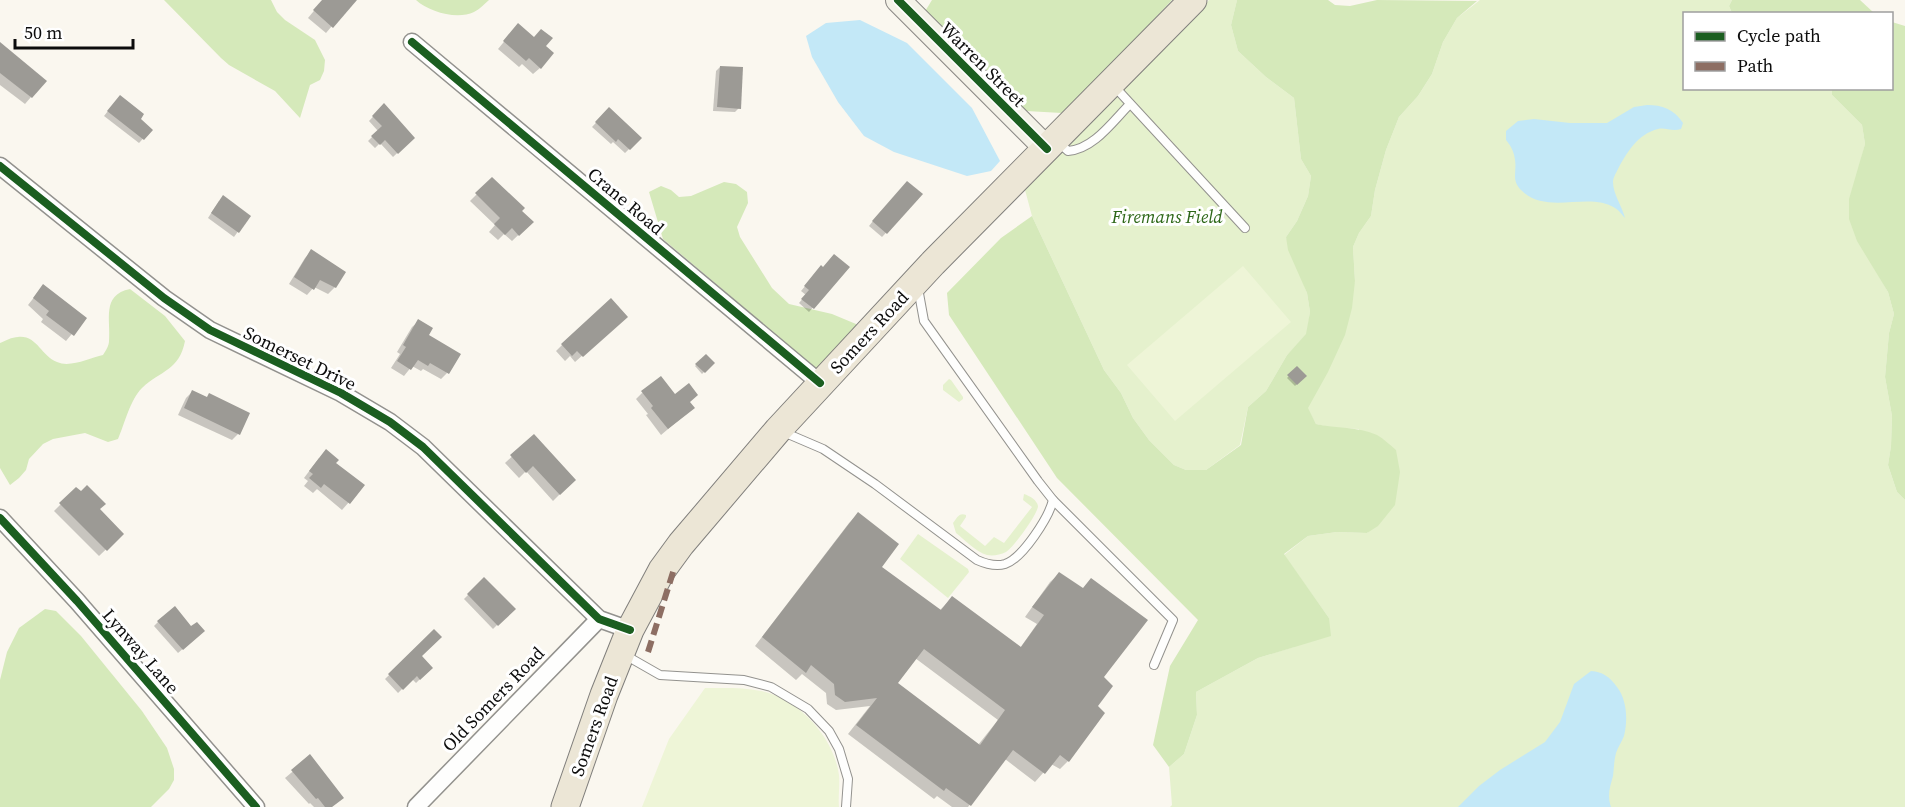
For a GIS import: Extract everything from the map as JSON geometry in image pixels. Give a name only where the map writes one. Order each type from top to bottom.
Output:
[{"type":"main road","name":"Somers Road","points":[[565,807],[626,642],[662,570],[681,544],[820,383],[917,280],[1193,0]]},
{"type":"street","name":"Warren Street","points":[[898,0],[1051,145]]},
{"type":"street","name":"Crane Road","points":[[412,42],[820,383]]},
{"type":"street","name":"Somerset Drive","points":[[0,166],[164,298],[210,330],[341,393],[390,422],[423,447],[599,619]]},
{"type":"street","name":"Lynway Lane","points":[[0,518],[77,601],[256,807]]},
{"type":"street","points":[[599,619],[626,642]]},
{"type":"street","name":"Old Somers Road","points":[[416,807],[599,619]]},
{"type":"lane","points":[[1112,83],[1245,228]]},
{"type":"lane","points":[[1051,145],[1068,151],[1080,150],[1130,104]]},
{"type":"lane","points":[[917,280],[924,321],[1038,482],[1053,500],[1173,620],[1154,665]]},
{"type":"lane","points":[[778,430],[823,449],[875,483],[977,560],[989,565],[1002,565],[1019,556],[1051,511],[1053,500]]},
{"type":"lane","points":[[626,642],[660,675],[744,680],[771,687],[808,709],[829,731],[839,749],[848,779],[846,807]]},
{"type":"green space","points":[[164,0],[271,0],[277,12],[285,20],[315,40],[325,60],[320,80],[310,85],[300,118],[275,91],[229,65]]},
{"type":"green space","points":[[416,0],[489,0],[474,12],[452,15],[428,8]]},
{"type":"green space","points":[[932,0],[1172,0],[1090,89],[1062,113],[1026,111],[1005,93],[924,13]]},
{"type":"green space","name":"Firemans Field","points":[[1209,0],[1237,0],[1231,25],[1238,51],[1266,77],[1294,98],[1301,159],[1311,176],[1308,196],[1297,221],[1286,237],[1307,293],[1310,312],[1307,334],[1287,355],[1266,391],[1248,407],[1240,445],[1206,470],[1186,470],[1174,465],[1149,440],[1133,418],[1121,393],[1104,370],[1032,216],[1025,190]]},
{"type":"green space","points":[[1237,0],[1328,0],[1335,5],[1350,6],[1377,0],[1477,1],[1457,18],[1443,42],[1432,74],[1418,96],[1399,117],[1386,150],[1375,190],[1371,216],[1359,233],[1353,247],[1355,281],[1352,308],[1345,335],[1308,408],[1316,424],[1370,432],[1396,450],[1400,472],[1395,505],[1378,526],[1367,533],[1337,532],[1308,536],[1284,554],[1329,618],[1331,636],[1258,658],[1196,692],[1197,715],[1184,754],[1169,767],[1153,745],[1170,666],[1198,620],[1057,478],[949,315],[947,293],[1001,238],[1032,216],[1104,370],[1121,393],[1133,418],[1149,440],[1174,465],[1186,470],[1206,470],[1241,445],[1248,407],[1266,391],[1287,355],[1306,334],[1310,312],[1307,293],[1288,250],[1286,237],[1297,221],[1308,196],[1311,176],[1301,159],[1294,98],[1266,77],[1238,51],[1231,25]]},
{"type":"green space","points":[[1480,0],[1732,0],[1729,6],[1732,12],[1683,12],[1683,90],[1832,90],[1832,95],[1862,125],[1865,144],[1859,168],[1875,269],[1888,292],[1894,314],[1889,333],[1885,377],[1892,416],[1888,465],[1897,492],[1905,500],[1905,807],[1170,807],[1172,805],[1169,767],[1184,754],[1197,715],[1196,692],[1258,658],[1294,647],[1329,618],[1284,555],[1308,536],[1337,532],[1368,533],[1359,429],[1333,428],[1316,424],[1307,408],[1315,393],[1355,281],[1353,247],[1359,233],[1371,216],[1375,190],[1386,150],[1399,117],[1418,96],[1432,74],[1443,42],[1457,18]]},
{"type":"green space","points":[[1732,0],[1860,0],[1873,12],[1732,12],[1729,6]]},
{"type":"green space","points":[[1893,22],[1905,26],[1905,500],[1897,492],[1888,465],[1892,416],[1885,377],[1889,333],[1894,314],[1888,292],[1857,241],[1849,219],[1849,199],[1865,144],[1862,125],[1832,95],[1832,90],[1893,90]]},
{"type":"green space","points":[[724,182],[736,184],[747,192],[748,203],[737,227],[740,237],[772,288],[789,304],[832,314],[856,324],[859,335],[820,372],[663,239],[649,192],[661,186],[671,190],[679,197],[691,196]]},
{"type":"green space","points":[[1243,266],[1291,322],[1175,421],[1127,365]]},
{"type":"green space","points":[[130,289],[165,316],[185,341],[178,358],[174,364],[138,393],[118,439],[108,442],[85,433],[53,439],[43,444],[29,459],[26,470],[10,485],[0,468],[0,343],[18,337],[30,339],[52,359],[62,364],[103,355],[109,343],[111,303],[121,292]]},
{"type":"green space","points":[[949,379],[963,397],[959,402],[943,390],[943,385]]},
{"type":"green space","points":[[1024,494],[1036,502],[1037,510],[1025,530],[1006,552],[987,555],[975,549],[956,533],[953,523],[958,516],[964,514],[966,517],[960,526],[985,546],[994,537],[1004,543],[1032,507],[1023,500]]},
{"type":"green space","points":[[918,534],[968,569],[969,572],[948,598],[900,559]]},
{"type":"green space","points":[[45,609],[56,611],[81,636],[142,711],[167,748],[174,769],[174,780],[169,789],[151,807],[0,807],[0,680],[7,652],[19,628]]},
{"type":"green space","points":[[705,688],[740,688],[761,691],[775,695],[801,711],[822,734],[836,761],[839,775],[839,807],[642,807],[669,739]]},
{"type":"water","points":[[860,20],[907,43],[972,108],[1000,161],[991,171],[967,176],[894,152],[864,136],[838,102],[812,57],[806,36],[826,23]]},
{"type":"water","points":[[1647,105],[1667,109],[1676,114],[1683,123],[1681,129],[1651,131],[1639,139],[1625,156],[1613,182],[1614,191],[1625,218],[1605,203],[1543,201],[1531,198],[1518,186],[1515,179],[1515,157],[1506,140],[1506,131],[1518,121],[1534,119],[1570,123],[1607,123],[1634,107]]},
{"type":"water","points":[[1591,671],[1603,674],[1612,680],[1623,698],[1626,710],[1624,736],[1616,753],[1609,791],[1611,807],[1458,807],[1479,786],[1500,770],[1545,742],[1560,722],[1574,684]]},
{"type":"building","points":[[322,0],[357,0],[333,28],[313,10]]},
{"type":"building","points":[[518,23],[534,37],[541,29],[553,38],[546,46],[554,53],[541,69],[529,58],[526,61],[503,41]]},
{"type":"building","points":[[0,42],[47,81],[32,98],[0,73]]},
{"type":"building","points":[[720,66],[743,67],[741,109],[717,107]]},
{"type":"building","points":[[120,95],[144,114],[141,119],[153,130],[144,140],[107,111]]},
{"type":"building","points":[[384,103],[415,138],[398,154],[385,140],[380,145],[371,136],[382,126],[372,116]]},
{"type":"building","points":[[609,107],[642,138],[630,150],[618,139],[616,142],[595,122]]},
{"type":"building","points":[[492,177],[525,208],[522,211],[534,222],[519,236],[512,228],[505,235],[494,224],[500,218],[475,193]]},
{"type":"building","points":[[907,181],[923,194],[887,234],[872,221]]},
{"type":"building","points":[[223,195],[251,216],[239,233],[211,213]]},
{"type":"building","points":[[311,249],[346,272],[336,288],[320,280],[314,290],[294,277]]},
{"type":"building","points":[[834,254],[850,267],[814,309],[801,299],[809,290],[804,286],[821,265],[823,267]]},
{"type":"building","points":[[43,284],[87,318],[74,336],[46,315],[49,311],[33,298]]},
{"type":"building","points":[[611,298],[628,317],[583,357],[577,351],[572,356],[561,344]]},
{"type":"building","points":[[418,319],[433,328],[429,335],[461,354],[449,374],[430,363],[428,366],[418,360],[411,370],[397,361]]},
{"type":"building","points":[[706,354],[715,363],[705,373],[695,364]]},
{"type":"building","points":[[1297,366],[1307,376],[1297,385],[1287,375]]},
{"type":"building","points":[[661,376],[675,394],[689,383],[698,395],[690,402],[695,408],[668,429],[641,391]]},
{"type":"building","points":[[192,390],[207,397],[209,393],[250,413],[240,435],[184,408]]},
{"type":"building","points":[[534,434],[576,480],[560,495],[533,466],[526,473],[510,455]]},
{"type":"building","points":[[326,449],[339,460],[336,463],[365,485],[350,504],[324,484],[321,488],[309,478],[313,474],[309,471]]},
{"type":"building","points":[[87,485],[106,504],[100,509],[124,534],[107,551],[59,503],[76,487],[81,491]]},
{"type":"building","points":[[858,512],[899,544],[882,567],[941,610],[952,596],[1021,647],[1044,615],[1032,607],[1059,572],[1083,588],[1091,578],[1148,620],[1104,677],[1113,686],[1098,706],[1105,713],[1069,762],[1060,755],[1045,774],[1013,750],[971,806],[946,788],[944,791],[856,725],[877,698],[845,702],[835,695],[834,684],[811,665],[806,673],[762,637]],"holes":[[[924,649],[1005,710],[980,745],[898,683]]]},
{"type":"building","points":[[484,577],[516,609],[498,626],[467,594]]},
{"type":"building","points":[[175,606],[191,626],[197,622],[205,631],[183,650],[157,621]]},
{"type":"building","points":[[434,629],[442,637],[422,656],[433,668],[420,680],[417,676],[403,690],[388,674]]},
{"type":"building","points":[[310,754],[344,798],[332,807],[325,807],[318,798],[316,799],[291,770]]},
{"type":"marked path","points":[[648,652],[674,569]]},
{"type":"cycle path","points":[[898,0],[1047,149]]},
{"type":"cycle path","points":[[412,42],[820,383]]},
{"type":"cycle path","points":[[0,166],[164,298],[210,330],[341,393],[390,422],[423,447],[599,619],[630,630]]},
{"type":"cycle path","points":[[0,518],[77,601],[256,807]]}]
